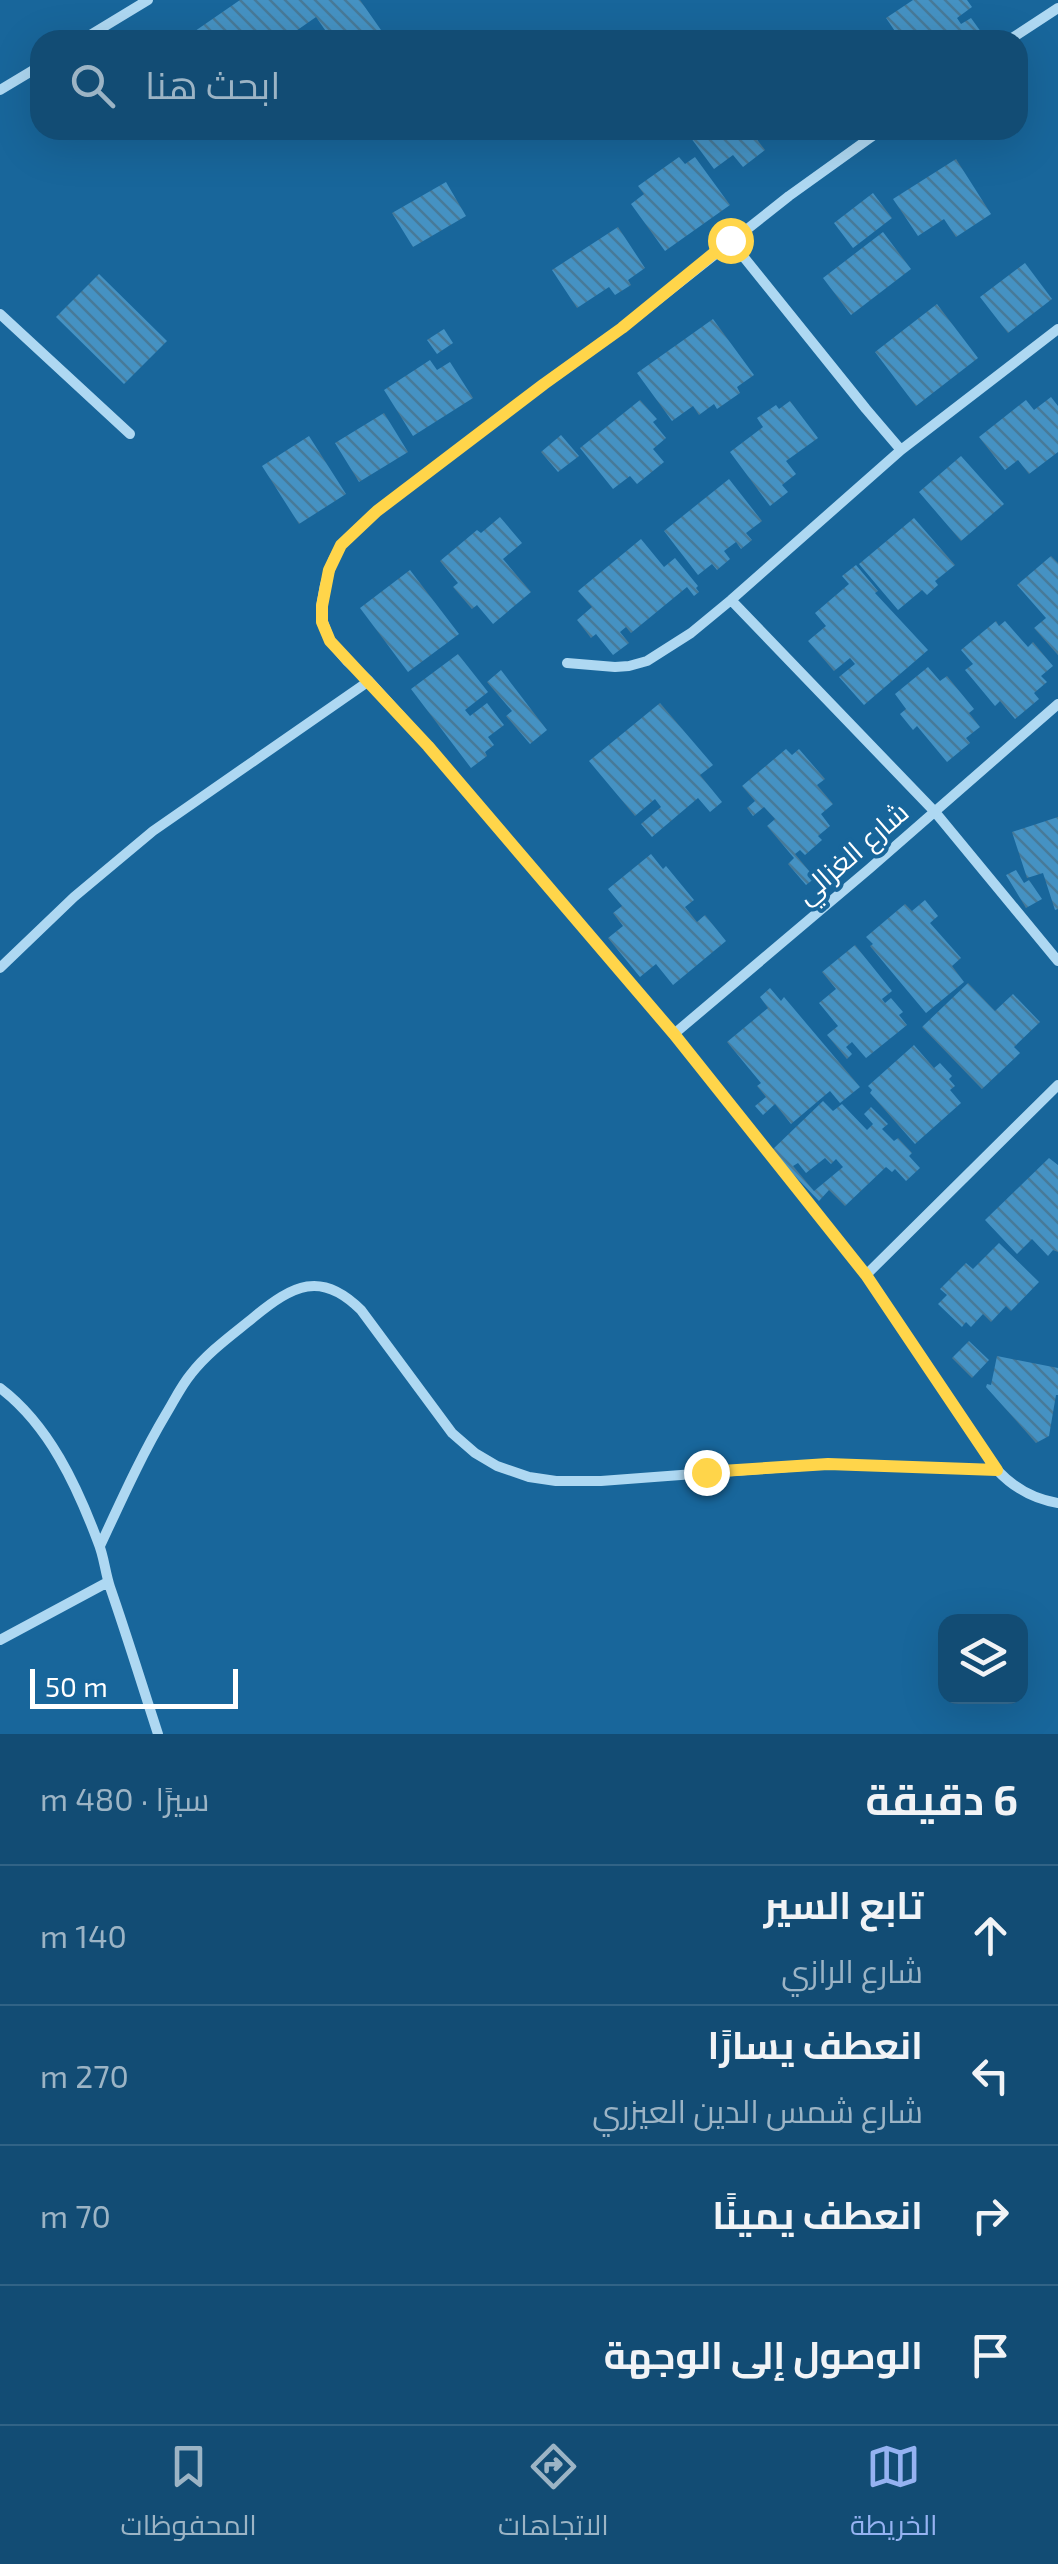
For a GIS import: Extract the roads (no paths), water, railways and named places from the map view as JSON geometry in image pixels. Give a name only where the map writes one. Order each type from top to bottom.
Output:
[{"type":"street","points":[[98,30],[148,0]]},
{"type":"street","points":[[1024,30],[1058,8]]},
{"type":"street","points":[[0,90],[30,72]]},
{"type":"street","points":[[867,140],[730,240],[622,328],[377,511],[341,545],[325,585],[322,606],[326,632],[347,662],[428,746],[674,1034],[866,1275],[997,1470],[1026,1493],[1058,1503]]},
{"type":"street","points":[[730,240],[901,450]]},
{"type":"street","points":[[0,314],[130,434]]},
{"type":"street","points":[[567,663],[615,668],[646,660],[691,633],[901,450],[1058,329]]},
{"type":"street","points":[[731,600],[936,812],[1058,960]]},
{"type":"street","points":[[0,968],[74,897],[153,831],[369,681]]},
{"type":"street","name":"شارع الغزالي","points":[[674,1034],[1058,704]]},
{"type":"street","points":[[866,1275],[1058,1085]]},
{"type":"street","points":[[100,1546],[156,1432],[189,1376],[279,1297],[301,1287],[328,1287],[346,1294],[362,1310],[452,1433],[497,1466],[529,1477],[601,1481],[828,1464],[997,1470]]},
{"type":"street","points":[[0,1388],[37,1424],[70,1475],[100,1546],[158,1734]]},
{"type":"street","points":[[0,1640],[108,1582]]}]
